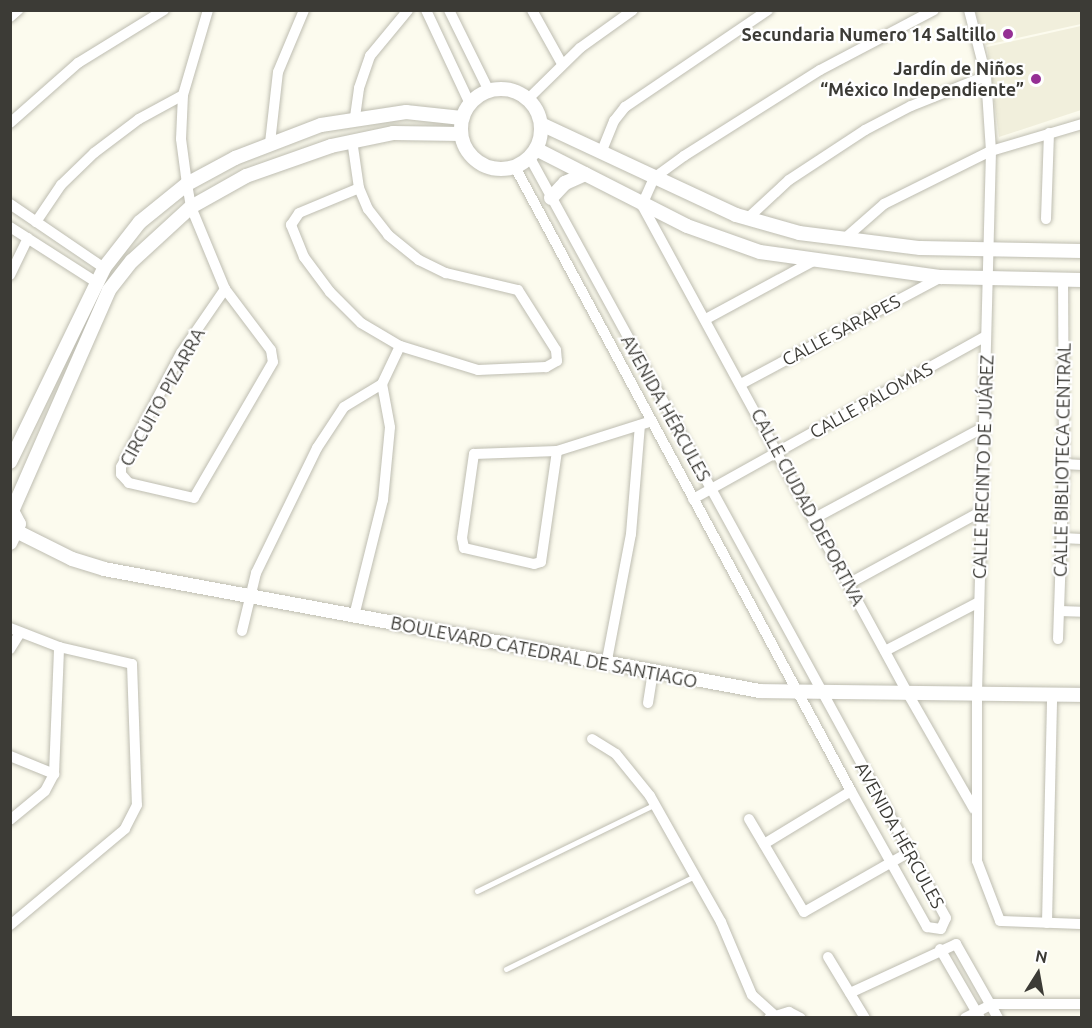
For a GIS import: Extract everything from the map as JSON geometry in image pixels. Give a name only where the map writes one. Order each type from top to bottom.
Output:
[{"type":"street","points":[[10,17],[18,10]]},
{"type":"street","points":[[10,123],[78,63],[164,10]]},
{"type":"street","name":"CIRCUITO PIZARRA","points":[[208,10],[183,95],[181,139],[191,207],[225,289],[271,350],[271,369],[194,498],[129,483],[121,474],[121,467],[182,353],[225,289]]},
{"type":"street","points":[[270,143],[278,72],[304,10]]},
{"type":"street","points":[[355,117],[359,88],[370,56],[408,10]]},
{"type":"street","points":[[426,10],[470,104]]},
{"type":"street","points":[[449,10],[489,91]]},
{"type":"street","points":[[532,10],[562,64]]},
{"type":"street","points":[[528,99],[562,64],[633,10]]},
{"type":"street","points":[[601,153],[614,121],[625,107],[768,10]]},
{"type":"street","points":[[642,205],[654,178],[820,70],[934,10]]},
{"type":"street","name":"CALLE RECINTO DE JUÁREZ","points":[[969,10],[986,76],[991,151],[974,809],[977,861],[1000,921],[1047,923]]},
{"type":"street","points":[[748,218],[789,180],[865,130],[986,76]]},
{"type":"street","points":[[541,124],[533,154],[515,167],[497,170],[480,164],[467,151],[461,134],[462,118],[470,104],[489,91],[509,90],[528,99],[541,124],[654,178],[748,218],[799,233],[920,248],[1082,251]]},
{"type":"street","points":[[36,222],[62,185],[94,153],[139,119],[183,95]]},
{"type":"street","points":[[10,462],[104,268],[140,222],[187,184],[270,143],[355,117],[406,112],[462,118]]},
{"type":"street","points":[[843,240],[884,204],[991,151],[1082,124]]},
{"type":"street","points":[[14,538],[12,508],[109,290],[132,261],[191,207],[246,176],[352,140],[404,133],[461,134]]},
{"type":"street","points":[[1046,219],[1049,133]]},
{"type":"street","points":[[352,140],[359,188],[368,209],[388,235],[419,260],[446,273],[523,294],[558,356],[553,365],[498,372],[456,366],[400,346],[361,323],[330,292],[291,232],[293,219],[299,213],[359,188]]},
{"type":"street","points":[[533,154],[585,174],[642,205],[760,252],[941,277],[1082,280]]},
{"type":"street","name":"AVENIDA HÉRCULES","points":[[515,167],[645,424],[693,499],[927,927],[941,929],[946,918],[572,236],[533,154]]},
{"type":"street","points":[[552,198],[566,183],[585,174]]},
{"type":"street","points":[[10,204],[104,268]]},
{"type":"street","name":"CALLE CIUDAD DEPORTIVA","points":[[642,205],[815,518],[907,692],[974,809]]},
{"type":"street","points":[[10,227],[96,282]]},
{"type":"street","points":[[10,275],[28,238]]},
{"type":"street","points":[[705,319],[816,260]]},
{"type":"street","name":"CALLE SARAPES","points":[[741,384],[941,277]]},
{"type":"street","name":"CALLE BIBLIOTECA CENTRAL","points":[[1058,639],[1064,464],[1063,280]]},
{"type":"street","name":"CALLE PALOMAS","points":[[693,499],[986,336]]},
{"type":"street","points":[[354,616],[383,500],[390,427],[382,384],[400,346]]},
{"type":"street","points":[[242,631],[249,596],[264,555],[336,417],[353,399],[382,384]]},
{"type":"street","points":[[557,451],[542,562],[534,564],[464,548],[462,538],[474,454],[557,451],[645,424],[631,534],[606,665]]},
{"type":"street","points":[[815,518],[984,427]]},
{"type":"street","points":[[1064,464],[1082,465]]},
{"type":"street","points":[[850,583],[982,511]]},
{"type":"street","name":"BOULEVARD CATEDRAL DE SANTIAGO","points":[[14,538],[87,565],[606,665],[760,691],[1082,696]]},
{"type":"street","points":[[1062,538],[1082,539]]},
{"type":"street","points":[[885,651],[979,602]]},
{"type":"street","points":[[1059,611],[1082,612]]},
{"type":"street","points":[[10,649],[15,630],[59,647],[132,664],[137,806],[125,829],[10,925]]},
{"type":"street","points":[[10,820],[45,791],[54,774],[59,647]]},
{"type":"street","points":[[648,703],[653,673]]},
{"type":"street","points":[[1052,695],[1047,923],[1082,924]]},
{"type":"street","points":[[592,739],[616,754],[655,804],[721,922],[752,995],[771,1016],[789,1012],[801,1017]]},
{"type":"street","points":[[10,756],[54,774]]},
{"type":"street","points":[[764,844],[851,791]]},
{"type":"street","points":[[749,819],[804,912],[909,852]]},
{"type":"street","points":[[850,993],[940,949],[956,944],[998,1017]]},
{"type":"street","points":[[940,949],[978,1014]]},
{"type":"street","points":[[828,957],[865,1017]]},
{"type":"street","points":[[965,1017],[978,1014],[992,1004],[1082,1004]]},
{"type":"lane","points":[[477,891],[655,804]]},
{"type":"lane","points":[[506,969],[695,876]]},
{"type":"shaded area","name":"Secundaria Numero 14 Saltillo","points":[[975,11],[1081,11],[1081,24],[986,45]]},
{"type":"shaded area","name":"Jardín de Niños “México Independiente”","points":[[1081,26],[1081,110],[999,137],[987,47]]},
{"type":"place","name":"Secundaria Numero 14 Saltillo","points":[[1008,34]]},
{"type":"place","name":"Jardín de Niños “México Independiente”","points":[[1036,79]]}]
